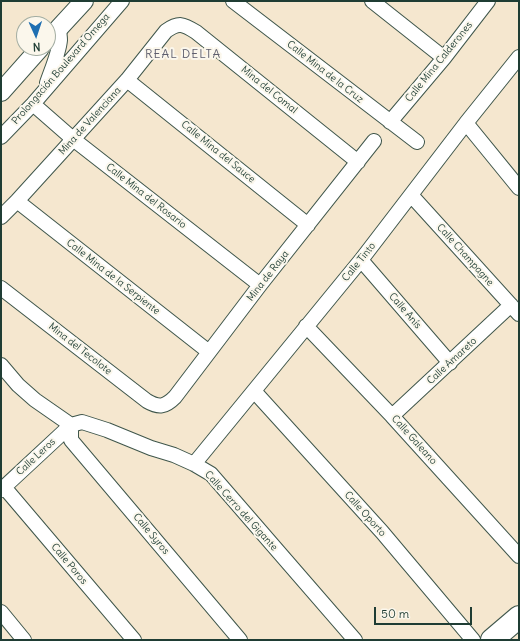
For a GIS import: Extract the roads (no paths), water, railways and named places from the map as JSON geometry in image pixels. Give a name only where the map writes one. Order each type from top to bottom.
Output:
[{"type":"main road","points":[[492,640],[519,617]]},
{"type":"street","points":[[56,31],[84,1]]},
{"type":"street","name":"Prolongación Boulevard Omega","points":[[3,134],[33,104],[122,1]]},
{"type":"street","name":"Calle Mina de la Cruz","points":[[233,1],[417,142]]},
{"type":"street","name":"Calle Mina Calderones","points":[[390,122],[444,58],[488,1]]},
{"type":"street","points":[[381,4],[444,58]]},
{"type":"street","name":"Mina de Valenciana","points":[[1,217],[127,80],[166,31],[172,26],[178,24]]},
{"type":"street","name":"Mina del Comal","points":[[178,24],[189,27],[196,32],[358,162]]},
{"type":"street","points":[[43,92],[57,56],[60,39],[56,36]]},
{"type":"street","points":[[1,92],[33,56]]},
{"type":"street","name":"Calle Tinto","points":[[194,464],[361,260],[466,123],[518,61]]},
{"type":"street","name":"Calle Mina del Sauce","points":[[127,80],[308,225]]},
{"type":"street","name":"Calle Mina del Rosario","points":[[33,104],[73,139],[260,285]]},
{"type":"street","points":[[466,123],[519,188]]},
{"type":"street","name":"Mina de Raya","points":[[160,406],[171,401],[260,285],[374,141]]},
{"type":"street","name":"Calle Champagne","points":[[411,196],[515,310]]},
{"type":"street","name":"Calle Mina de la Serpiente","points":[[17,201],[209,352]]},
{"type":"street","name":"Calle Anís","points":[[361,260],[450,362]]},
{"type":"street","name":"Mina del Tecolote","points":[[1,288],[147,401],[156,406],[160,406]]},
{"type":"street","name":"Calle Amareto","points":[[392,416],[450,362],[515,310]]},
{"type":"street","name":"Calle Galeano","points":[[306,326],[392,416],[519,556]]},
{"type":"street","points":[[1,365],[18,385],[34,400],[71,425]]},
{"type":"street","name":"Calle Oporto","points":[[254,391],[382,532],[473,640]]},
{"type":"street","name":"Calle Cerro del Gigante","points":[[71,425],[82,422],[107,430],[151,448],[174,455],[211,474],[355,640]]},
{"type":"street","name":"Calle Leros","points":[[2,489],[71,425]]},
{"type":"street","name":"Calle Syros","points":[[71,425],[71,440],[240,640]]},
{"type":"street","name":"Calle Poros","points":[[2,489],[134,640]]},
{"type":"street","points":[[1,612],[24,640]]},
{"type":"district","name":"REAL DELTA","points":[[183,55]]}]
